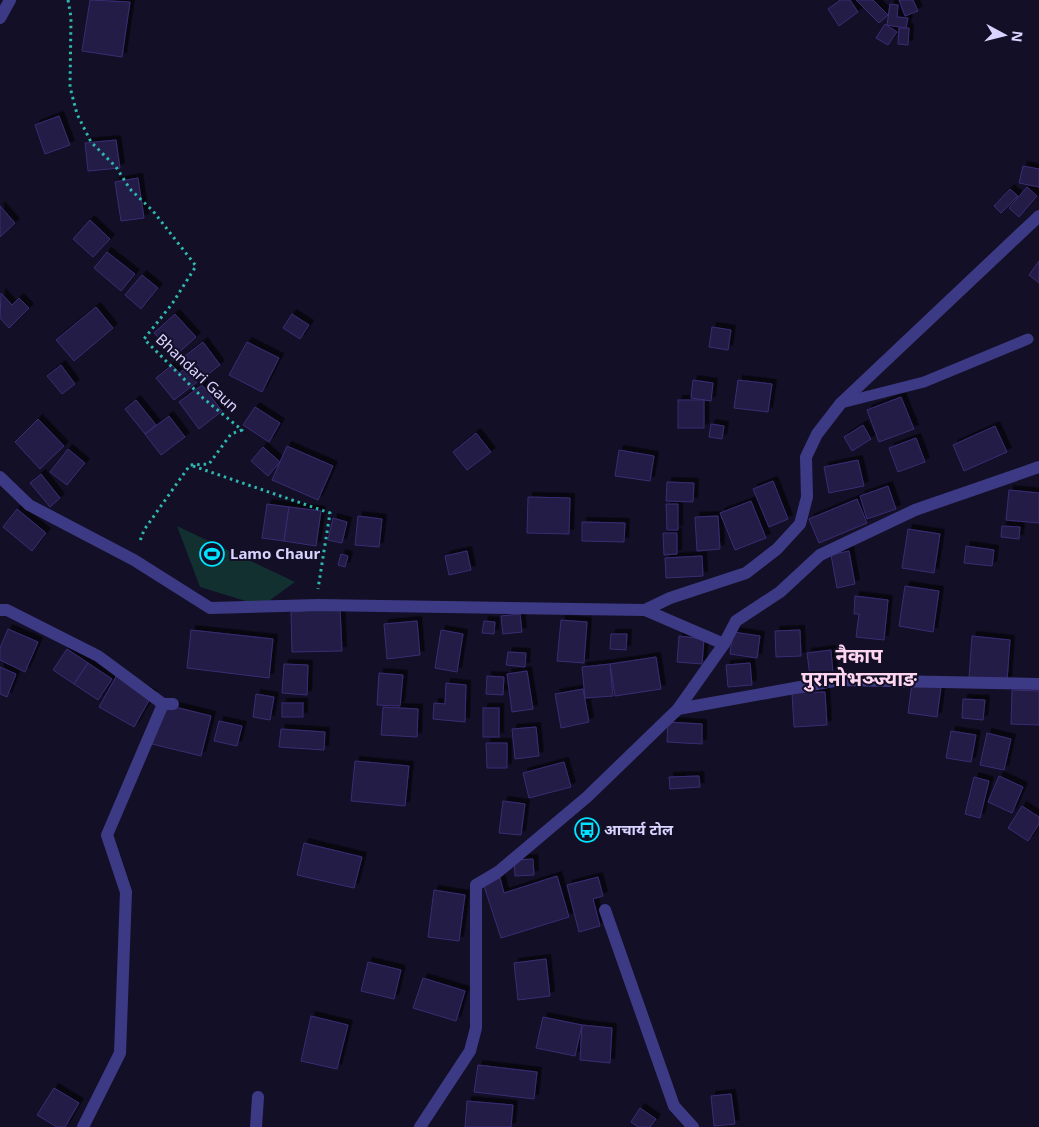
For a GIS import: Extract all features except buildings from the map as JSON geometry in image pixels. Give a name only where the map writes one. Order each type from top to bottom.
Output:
[{"type":"street","points":[[0,18],[10,0]]},
{"type":"street","points":[[645,610],[670,598],[746,573],[776,549],[800,524],[807,497],[806,457],[817,434],[841,403],[1039,216]]},
{"type":"street","points":[[420,1127],[470,1051],[476,1028],[476,885],[498,872],[587,797],[678,709],[724,644],[736,622],[780,592],[820,555],[915,510],[1039,467]]},
{"type":"street","points":[[0,477],[29,504],[134,560],[210,608],[318,605],[645,610],[724,644]]},
{"type":"street","points":[[0,610],[7,610],[98,656],[168,704],[107,835],[126,892],[120,1053],[84,1127]]},
{"type":"street","points":[[678,709],[839,680],[1039,684]]},
{"type":"street","points":[[605,910],[674,1106],[692,1127]]},
{"type":"street","points":[[256,1127],[258,1097]]},
{"type":"lane","points":[[841,403],[924,382],[1028,339]]},
{"type":"path","name":"Bhandari Gaun","points":[[68,0],[70,17],[70,87],[77,114],[91,142],[116,167],[130,189],[153,211],[196,266],[172,304],[144,339],[202,398],[242,430],[230,434],[209,464],[190,465]]},
{"type":"path","points":[[134,560],[144,530],[190,465],[330,513],[317,594],[318,605]]},
{"type":"green space","name":"Lamo Chaur","points":[[177,526],[295,582],[262,606],[200,587]]},
{"type":"place","name":"Lamo Chaur","points":[[212,554]]},
{"type":"place","name":"आचार्य टोल","points":[[587,830]]},
{"type":"district","name":"नैकाप पुरानोभञ्ज्याङ","points":[[859,668]]}]
